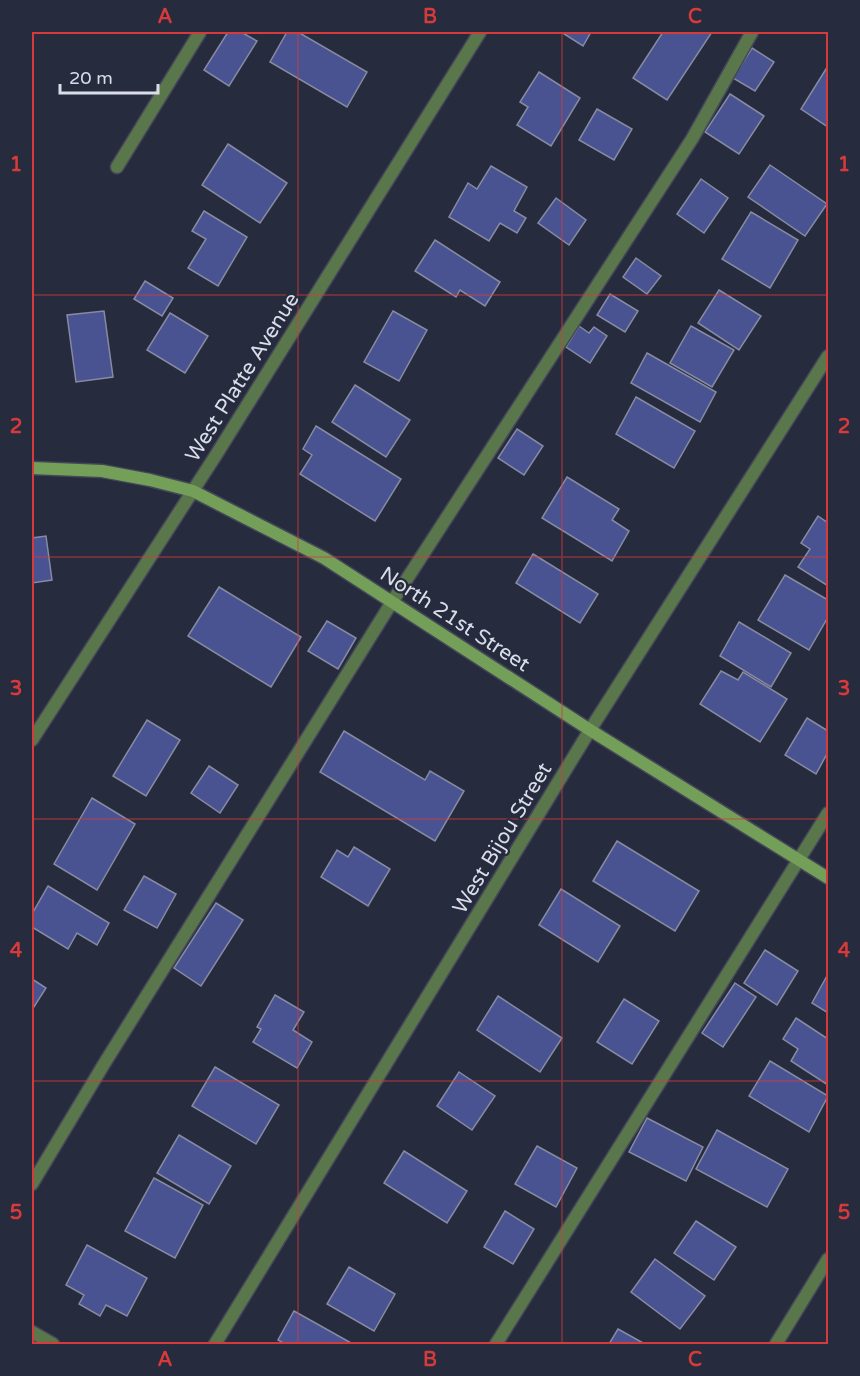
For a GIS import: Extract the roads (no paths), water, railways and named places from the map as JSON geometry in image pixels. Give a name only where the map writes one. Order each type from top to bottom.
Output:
[{"type":"main road","name":"North 21st Street","points":[[32,468],[102,471],[193,491],[324,558],[590,730],[828,878]]},
{"type":"street","points":[[117,167],[200,32]]},
{"type":"street","name":"West Platte Avenue","points":[[32,740],[193,491],[480,32]]},
{"type":"street","points":[[32,1184],[116,1044],[392,602],[692,139],[752,32]]},
{"type":"street","name":"West Bijou Street","points":[[215,1344],[590,730],[828,356]]},
{"type":"street","points":[[496,1344],[828,813]]},
{"type":"street","points":[[776,1344],[828,1259]]},
{"type":"street","points":[[32,1332],[52,1344]]}]
